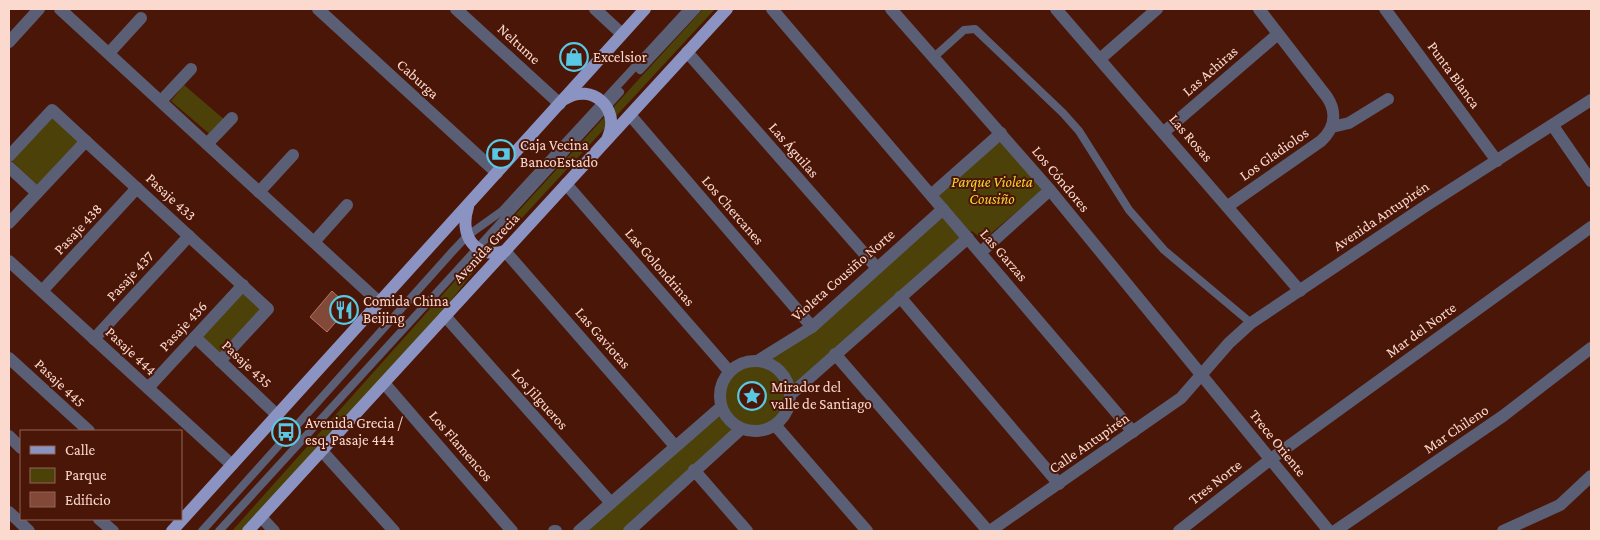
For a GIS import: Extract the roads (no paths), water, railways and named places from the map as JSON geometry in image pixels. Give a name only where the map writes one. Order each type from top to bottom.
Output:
[{"type":"main road","points":[[182,517],[232,465],[645,9]]},
{"type":"main road","name":"Avenida Grecia","points":[[248,531],[727,9]]},
{"type":"main road","points":[[560,104],[569,96],[580,93],[591,94],[605,104],[612,119],[606,140],[600,147]]},
{"type":"main road","points":[[468,204],[464,224],[467,236],[478,248],[491,253],[505,251]]},
{"type":"main road","points":[[172,531],[180,520]]},
{"type":"street","points":[[9,42],[39,9]]},
{"type":"street","points":[[60,9],[379,302]]},
{"type":"street","name":"Caburga","points":[[318,9],[496,172]]},
{"type":"street","name":"Neltume","points":[[456,9],[560,104]]},
{"type":"street","points":[[595,9],[622,34]]},
{"type":"street","name":"Las Garzas","points":[[772,9],[1133,432]]},
{"type":"street","name":"Los Cóndores","points":[[891,9],[1050,190],[1202,375]]},
{"type":"street","name":"Las Rosas","points":[[1056,9],[1300,291]]},
{"type":"street","points":[[1100,59],[1157,9]]},
{"type":"street","points":[[1259,9],[1327,96],[1333,111],[1332,127],[1349,123],[1388,99]]},
{"type":"street","name":"Punta Blanca","points":[[1385,9],[1497,161]]},
{"type":"street","points":[[108,53],[141,18]]},
{"type":"street","name":"Las Achiras","points":[[1164,132],[1278,34]]},
{"type":"street","name":"Las Águilas","points":[[687,52],[877,268]]},
{"type":"street","points":[[161,101],[191,69]]},
{"type":"street","name":"Avenida Antupirén","points":[[1202,375],[1229,343],[1251,324],[1591,100]]},
{"type":"street","name":"Pasaje 433","points":[[9,156],[52,110],[268,308],[220,361]]},
{"type":"street","name":"Los Chercanes","points":[[630,115],[812,327]]},
{"type":"street","points":[[208,144],[232,118]]},
{"type":"street","points":[[1553,126],[1591,181]]},
{"type":"street","name":"Los Gladiolos","points":[[1228,206],[1321,141],[1332,127]]},
{"type":"street","points":[[931,195],[1000,133]]},
{"type":"street","points":[[9,224],[86,141]]},
{"type":"street","points":[[259,192],[293,155]]},
{"type":"street","points":[[9,167],[37,193]]},
{"type":"street","name":"Las Golondrinas","points":[[566,184],[729,371]]},
{"type":"street","name":"Pasaje 438","points":[[42,292],[137,188]]},
{"type":"street","points":[[981,252],[1050,190]]},
{"type":"street","points":[[314,242],[347,205]]},
{"type":"street","name":"Violeta Cousiño Norte","points":[[759,360],[812,327],[943,209]]},
{"type":"street","name":"Mar del Norte","points":[[1270,459],[1591,227]]},
{"type":"street","name":"Pasaje 437","points":[[94,339],[189,236]]},
{"type":"street","points":[[790,395],[968,238]]},
{"type":"street","name":"Las Gaviotas","points":[[505,251],[675,446]]},
{"type":"street","name":"Pasaje 444","points":[[9,261],[232,465]]},
{"type":"street","name":"Pasaje 436","points":[[148,388],[243,286]]},
{"type":"street","points":[[900,297],[1059,484]]},
{"type":"street","name":"Los Jilgueros","points":[[445,316],[611,503]]},
{"type":"street","name":"Pasaje 435","points":[[195,337],[277,415]]},
{"type":"street","name":"Mar Chileno","points":[[1335,531],[1503,416],[1591,348]]},
{"type":"street","points":[[835,354],[989,531]]},
{"type":"street","name":"Pasaje 445","points":[[9,358],[88,430]]},
{"type":"street","points":[[759,360],[769,363],[784,376],[790,395],[789,407],[784,417],[776,425],[759,431],[741,429],[725,416],[721,407],[720,388],[729,371],[748,361],[759,360]]},
{"type":"street","name":"Calle Antupirén","points":[[989,531],[1181,398],[1202,375]]},
{"type":"street","name":"Trece Oriente","points":[[1202,375],[1328,531]]},
{"type":"street","name":"Los Flamencos","points":[[384,383],[512,531]]},
{"type":"street","points":[[579,531],[721,407]]},
{"type":"street","points":[[776,425],[867,531]]},
{"type":"street","points":[[632,530],[694,470],[741,429]]},
{"type":"street","points":[[9,436],[20,447]]},
{"type":"street","points":[[322,451],[394,531]]},
{"type":"street","name":"Tres Norte","points":[[1179,531],[1270,459]]},
{"type":"street","points":[[694,470],[747,531]]},
{"type":"street","points":[[1503,531],[1560,505],[1591,476]]},
{"type":"street","points":[[9,512],[29,531]]},
{"type":"street","points":[[261,517],[274,531]]},
{"type":"street","points":[[100,520],[113,531]]},
{"type":"street","points":[[1192,521],[1200,531]]},
{"type":"lane","points":[[219,531],[478,248],[688,9]]},
{"type":"lane","points":[[202,531],[467,236],[502,211],[697,9]]},
{"type":"lane","points":[[934,57],[964,30],[975,28],[1074,126],[1129,210],[1164,250],[1251,324]]},
{"type":"place","name":"Excelsior","points":[[574,57]]},
{"type":"place","name":"Caja Vecina BancoEstado","points":[[501,154]]},
{"type":"place","name":"Comida China Beijing","points":[[344,310]]},
{"type":"place","name":"Mirador del valle de Santiago","points":[[752,396]]},
{"type":"place","name":"Avenida Grecia / esq. Pasaje 444","points":[[286,432]]},
{"type":"park label","name":"Parque Violeta Cousiño","points":[[992,190]]}]
